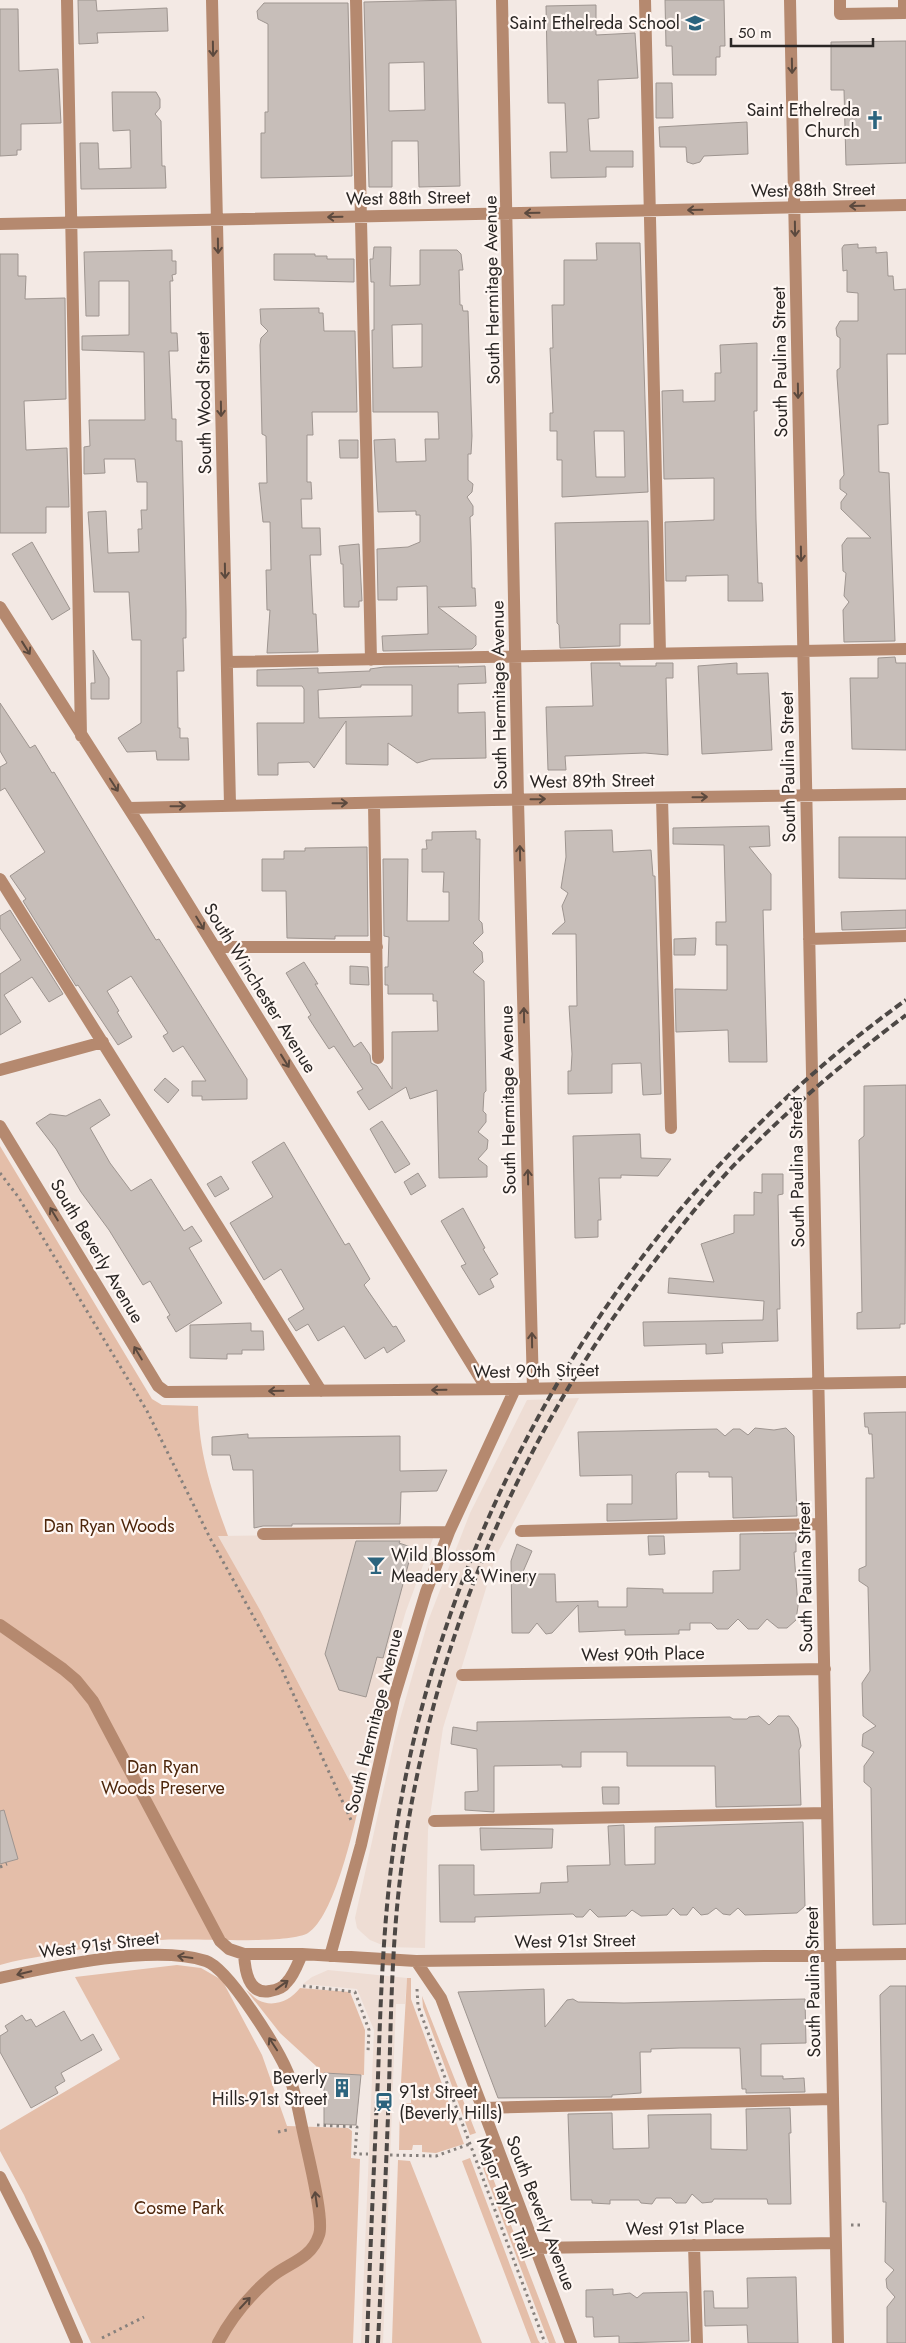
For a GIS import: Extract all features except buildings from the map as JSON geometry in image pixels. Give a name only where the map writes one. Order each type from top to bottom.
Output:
[{"type":"street","points":[[67,0],[81,736]]},
{"type":"street","name":"South Wood Street","points":[[212,0],[230,805]]},
{"type":"street","points":[[356,0],[371,660]]},
{"type":"street","name":"South Hermitage Avenue","points":[[502,0],[508,214],[518,800],[533,1389]]},
{"type":"street","points":[[645,0],[660,654]]},
{"type":"street","name":"South Paulina Street","points":[[790,0],[838,2343]]},
{"type":"street","points":[[840,0],[840,14],[905,13],[904,0]]},
{"type":"street","name":"West 88th Street","points":[[0,224],[906,205]]},
{"type":"street","name":"South Winchester Avenue","points":[[0,607],[81,736],[129,808],[487,1389]]},
{"type":"street","points":[[227,662],[906,649]]},
{"type":"street","name":"West 89th Street","points":[[129,808],[374,802],[906,794]]},
{"type":"street","points":[[662,798],[671,1128]]},
{"type":"street","points":[[374,802],[378,1058]]},
{"type":"street","points":[[0,880],[321,1391]]},
{"type":"street","points":[[809,939],[906,936]]},
{"type":"street","points":[[215,947],[377,947]]},
{"type":"street","points":[[0,1070],[103,1042]]},
{"type":"street","name":"South Beverly Avenue","points":[[0,1126],[158,1386],[166,1392]]},
{"type":"street","name":"West 90th Street","points":[[166,1392],[533,1389],[906,1382]]},
{"type":"street","name":"South Hermitage Avenue","points":[[330,1956],[362,1845],[376,1770],[400,1674],[426,1592],[449,1532],[515,1389]]},
{"type":"street","points":[[521,1531],[822,1524]]},
{"type":"street","points":[[263,1534],[449,1532]]},
{"type":"street","points":[[0,1625],[63,1669],[76,1680],[93,1701],[220,1940],[229,1949],[244,1954],[245,1972],[256,1989],[266,1992],[279,1990],[288,1982],[302,1954]]},
{"type":"street","name":"West 90th Place","points":[[462,1675],[824,1669]]},
{"type":"street","points":[[434,1821],[827,1813]]},
{"type":"street","name":"West 91st Street","points":[[244,1954],[302,1954],[416,1960],[906,1954]]},
{"type":"street","name":"West 91st Street","points":[[0,1978],[61,1966],[145,1955],[170,1955],[208,1962],[228,1977],[279,2054],[288,2072],[296,2098],[316,2195],[320,2232],[315,2247],[305,2257],[271,2277],[235,2313],[218,2343]]},
{"type":"street","name":"South Beverly Avenue","points":[[416,1960],[441,1998],[571,2343]]},
{"type":"street","points":[[483,2108],[833,2099]]},
{"type":"street","points":[[0,2177],[36,2248],[77,2343]]},
{"type":"street","name":"West 91st Place","points":[[535,2248],[836,2243]]},
{"type":"street","points":[[694,2245],[696,2343]]},
{"type":"path","points":[[0,1174],[19,1198],[147,1412],[210,1538],[279,1663],[362,1845]]},
{"type":"path","points":[[0,1867],[8,1864]]},
{"type":"path","points":[[288,1982],[302,1986],[353,1991],[369,2030],[368,2052]]},
{"type":"path","name":"Major Taylor Trail","points":[[418,2006],[545,2343]]},
{"type":"path","points":[[317,2125],[356,2127],[355,2154],[368,2154]]},
{"type":"path","points":[[278,2132],[288,2130]]},
{"type":"path","points":[[390,2155],[436,2156],[470,2144]]},
{"type":"path","points":[[850,2225],[863,2225]]},
{"type":"path","points":[[102,2338],[144,2317]]},
{"type":"shaded area","points":[[579,1398],[496,1556],[443,1728],[428,1830],[425,1948],[387,1947],[370,1940],[361,1932],[357,1928],[355,1918],[396,1733],[428,1621],[470,1513],[527,1400]]},
{"type":"shaded area","points":[[435,1533],[406,1611],[383,1688],[360,1801],[260,1610],[217,1536]]},
{"type":"shaded area","points":[[328,1970],[407,1978],[405,2004],[396,2004],[383,2343],[361,2343],[374,2030],[357,1989],[303,1984],[312,1977]]},
{"type":"green space","name":"Dan Ryan Woods","points":[[0,1146],[152,1399],[162,1405],[198,1406],[201,1440],[207,1472],[228,1536],[218,1536],[260,1610],[360,1801],[347,1852],[334,1892],[326,1910],[317,1924],[308,1933],[297,1937],[280,1939],[133,1942],[18,1960],[0,1965]]},
{"type":"green space","name":"Cosme Park","points":[[177,1965],[201,1968],[222,1980],[262,2055],[287,2126],[348,2128],[352,2131],[351,2158],[360,2159],[353,2343],[91,2343],[24,2195],[0,2151],[0,2130],[120,2059],[75,1977]]},
{"type":"green space","points":[[407,1978],[411,1978],[411,1999],[464,2144],[436,2153],[422,2152],[422,2145],[413,2145],[412,2150],[399,2150],[400,2103],[411,2103],[411,2083],[401,2083]]},
{"type":"green space","points":[[300,1988],[350,1992],[365,2030],[364,2075],[320,2073],[316,2066],[280,2033],[246,1990],[258,2000],[275,2003],[286,2000]]},
{"type":"green space","points":[[422,1996],[476,2133],[470,2135],[423,2007]]},
{"type":"green space","points":[[470,2158],[540,2343],[531,2343],[462,2161]]},
{"type":"green space","points":[[398,2160],[410,2161],[482,2343],[392,2343]]},
{"type":"green space","points":[[480,2160],[486,2160],[556,2343],[549,2343]]},
{"type":"railway","points":[[367,2343],[382,1977],[394,1845],[399,1812],[426,1692],[464,1576],[514,1464],[574,1356],[643,1256],[722,1162],[810,1076],[906,1000]]},
{"type":"railway","points":[[378,2343],[393,1972],[396,1914],[403,1856],[418,1773],[438,1691],[463,1612],[493,1535],[528,1460],[569,1387],[614,1317],[685,1222],[706,1196],[770,1129],[827,1078],[906,1015]]},
{"type":"place","name":"Saint Ethelreda School","points":[[695,23]]},
{"type":"place","name":"Saint Ethelreda Church","points":[[875,120]]},
{"type":"place","name":"Wild Blossom Meadery & Winery","points":[[376,1565]]},
{"type":"place","name":"Beverly Hills-91st Street","points":[[342,2088]]},
{"type":"place","name":"91st Street (Beverly Hills)","points":[[384,2102]]},
{"type":"park label","name":"Dan Ryan Woods Preserve","points":[[163,1777]]}]
